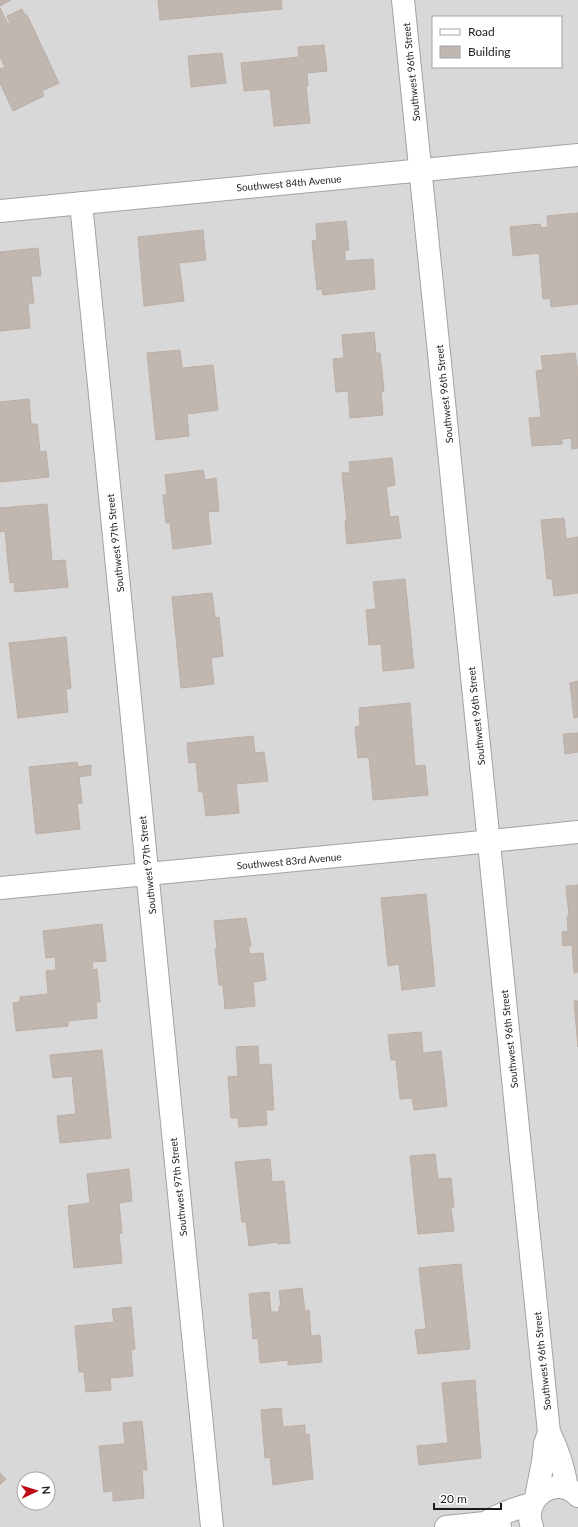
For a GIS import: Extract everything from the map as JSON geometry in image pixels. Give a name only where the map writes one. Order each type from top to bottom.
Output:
[{"type":"street","name":"Southwest 96th Street","points":[[403,0],[549,1432],[557,1447],[565,1476],[574,1492]]},
{"type":"street","name":"Southwest 84th Avenue","points":[[0,210],[578,155]]},
{"type":"street","name":"Southwest 97th Street","points":[[81,203],[212,1527]]},
{"type":"street","name":"Southwest 83rd Avenue","points":[[0,888],[488,842],[578,832]]},
{"type":"street","name":"Southwest 96th Street","points":[[532,1527],[529,1516],[549,1432]]},
{"type":"street","points":[[446,1527],[492,1525],[499,1515],[534,1500],[542,1491],[558,1487],[574,1492]]},
{"type":"shaded area","points":[[0,0],[578,0],[578,1527],[0,1527]]},
{"type":"building","points":[[0,0],[11,0],[0,6]]},
{"type":"building","points":[[158,0],[281,0],[282,9],[160,20]]},
{"type":"building","points":[[0,8],[8,24],[10,23],[7,16],[22,9],[25,15],[27,15],[59,83],[42,91],[44,96],[13,111],[0,83],[0,69],[5,67],[0,57]]},
{"type":"building","points":[[324,45],[327,71],[307,73],[308,86],[306,86],[310,123],[274,126],[270,89],[244,91],[241,63],[299,57],[298,47]]},
{"type":"building","points":[[222,53],[226,83],[191,87],[188,56]]},
{"type":"building","points":[[578,213],[578,304],[551,307],[550,298],[543,299],[539,253],[513,256],[510,227],[540,224],[541,228],[548,227],[547,216]]},
{"type":"building","points":[[346,221],[349,250],[345,250],[345,261],[373,259],[375,289],[323,295],[322,289],[317,290],[312,241],[317,240],[316,224]]},
{"type":"building","points":[[203,230],[206,260],[179,263],[184,301],[144,306],[138,237]]},
{"type":"building","points":[[38,248],[41,276],[31,276],[34,303],[28,303],[30,328],[0,331],[0,252]]},
{"type":"building","points":[[374,332],[376,353],[380,353],[384,391],[381,392],[383,415],[350,418],[348,391],[336,392],[333,359],[344,358],[342,335]]},
{"type":"building","points":[[180,350],[182,368],[213,365],[218,410],[187,414],[189,436],[156,440],[147,353]]},
{"type":"building","points":[[575,353],[578,372],[578,448],[572,449],[571,438],[562,439],[562,444],[532,446],[529,418],[541,417],[536,371],[543,370],[541,356]]},
{"type":"building","points":[[29,399],[31,424],[37,424],[40,452],[46,451],[49,477],[0,482],[0,402]]},
{"type":"building","points":[[392,458],[395,485],[386,487],[390,517],[398,516],[401,538],[347,544],[345,521],[347,521],[342,473],[350,473],[349,462]]},
{"type":"building","points":[[203,470],[205,480],[216,478],[219,511],[208,512],[211,544],[173,549],[170,522],[166,523],[163,495],[167,495],[165,475]]},
{"type":"building","points":[[47,504],[52,561],[65,560],[68,587],[15,592],[14,582],[10,583],[5,531],[0,532],[0,508]]},
{"type":"building","points":[[564,518],[566,539],[578,537],[578,593],[554,596],[552,579],[547,579],[541,520]]},
{"type":"building","points":[[405,579],[414,668],[383,671],[381,644],[369,645],[366,610],[376,609],[373,582]]},
{"type":"building","points":[[212,593],[215,618],[219,617],[223,656],[211,658],[214,684],[181,688],[172,597]]},
{"type":"building","points":[[66,637],[71,688],[66,689],[68,712],[18,718],[9,643]]},
{"type":"building","points":[[578,681],[578,717],[574,718],[570,683]]},
{"type":"building","points":[[410,703],[415,766],[425,765],[428,795],[373,800],[369,757],[358,758],[355,727],[360,726],[359,708]]},
{"type":"building","points":[[578,733],[578,752],[565,754],[563,734]]},
{"type":"building","points":[[253,736],[255,753],[264,752],[268,781],[236,784],[239,813],[206,816],[203,792],[199,792],[196,762],[189,763],[187,743]]},
{"type":"building","points":[[77,762],[78,767],[91,765],[91,775],[79,777],[82,803],[77,803],[80,829],[36,834],[29,767]]},
{"type":"building","points":[[578,885],[578,972],[574,973],[572,945],[563,946],[562,932],[568,931],[567,916],[569,916],[566,886]]},
{"type":"building","points":[[426,894],[435,986],[402,990],[399,964],[388,966],[381,898]]},
{"type":"building","points":[[246,918],[251,946],[249,946],[249,954],[263,953],[266,980],[253,982],[255,1006],[225,1009],[223,985],[219,985],[214,921]]},
{"type":"building","points":[[102,924],[106,961],[92,962],[93,970],[97,969],[100,1002],[96,1002],[97,1018],[68,1021],[68,1026],[16,1031],[13,1003],[20,1002],[20,997],[48,994],[46,971],[56,970],[55,957],[46,958],[43,931]]},
{"type":"building","points":[[574,1001],[578,1001],[578,1047]]},
{"type":"building","points":[[421,1032],[423,1053],[441,1051],[447,1106],[414,1110],[412,1098],[400,1099],[396,1060],[391,1060],[388,1035]]},
{"type":"building","points":[[258,1046],[259,1065],[271,1064],[274,1110],[266,1110],[267,1125],[239,1127],[238,1118],[231,1118],[228,1077],[238,1076],[236,1047]]},
{"type":"building","points":[[102,1050],[111,1138],[60,1143],[57,1116],[76,1114],[72,1076],[53,1078],[50,1055]]},
{"type":"building","points":[[435,1154],[438,1179],[451,1178],[454,1207],[451,1207],[454,1231],[418,1234],[410,1156]]},
{"type":"building","points":[[270,1159],[272,1182],[284,1181],[290,1243],[278,1244],[277,1242],[249,1246],[246,1222],[242,1222],[235,1162]]},
{"type":"building","points":[[129,1169],[132,1201],[119,1203],[122,1233],[119,1234],[122,1263],[74,1268],[68,1206],[90,1203],[87,1174]]},
{"type":"building","points":[[461,1264],[470,1349],[418,1354],[415,1330],[426,1329],[419,1268]]},
{"type":"building","points":[[302,1288],[305,1311],[309,1310],[311,1336],[320,1335],[322,1362],[288,1365],[288,1360],[260,1363],[258,1338],[253,1339],[249,1294],[269,1292],[271,1312],[279,1312],[279,1306],[281,1306],[279,1291]]},
{"type":"building","points":[[131,1307],[135,1349],[131,1350],[133,1376],[110,1378],[111,1390],[86,1392],[84,1372],[79,1372],[75,1326],[114,1322],[112,1309]]},
{"type":"building","points":[[475,1380],[481,1458],[419,1465],[417,1446],[448,1443],[442,1383]]},
{"type":"building","points":[[281,1408],[283,1427],[305,1425],[305,1435],[309,1434],[313,1479],[273,1485],[270,1457],[265,1458],[261,1410]]},
{"type":"building","points":[[142,1421],[147,1470],[142,1470],[144,1498],[113,1501],[113,1491],[104,1492],[99,1446],[125,1444],[123,1423]]},
{"type":"building","points":[[0,1473],[6,1479],[0,1485]]}]
